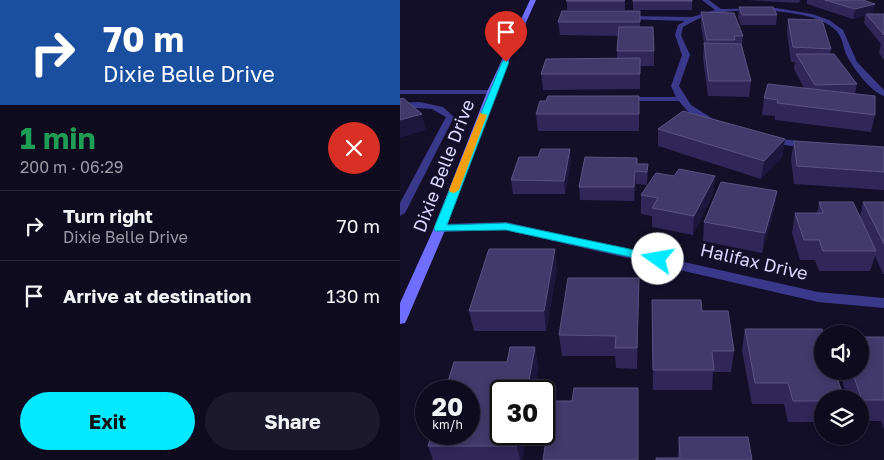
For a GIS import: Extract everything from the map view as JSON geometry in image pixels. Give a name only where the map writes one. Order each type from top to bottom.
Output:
[{"type":"street","name":"Dixie Belle Drive","points":[[400,319],[440,228],[492,92],[534,0]]},
{"type":"street","name":"Halifax Drive","points":[[440,228],[506,226],[818,297],[884,303]]},
{"type":"lane","points":[[705,0],[722,12]]},
{"type":"lane","points":[[715,123],[697,116],[680,99],[675,86],[686,55],[678,35],[680,26],[693,19],[722,12],[782,11],[812,15],[827,21],[839,29],[851,57],[884,94]]},
{"type":"lane","points":[[617,17],[693,19]]},
{"type":"lane","points":[[400,92],[492,92]]},
{"type":"lane","points":[[616,98],[680,99]]},
{"type":"lane","points":[[400,105],[424,105],[442,109],[450,117],[400,213]]},
{"type":"lane","points":[[764,139],[817,145]]},
{"type":"building","points":[[567,0],[625,0],[566,1]]},
{"type":"building","points":[[692,0],[692,1],[633,1]]},
{"type":"building","points":[[825,0],[863,0],[875,4],[855,9]]},
{"type":"building","points":[[739,7],[773,7],[777,15],[742,15]]},
{"type":"building","points":[[562,11],[640,11],[640,22],[558,22]]},
{"type":"building","points":[[701,12],[734,13],[743,36],[734,36],[735,40],[707,40]]},
{"type":"building","points":[[866,14],[884,14],[884,35]]},
{"type":"building","points":[[788,19],[822,20],[831,49],[793,47]]},
{"type":"building","points":[[619,27],[653,27],[654,51],[617,51]]},
{"type":"building","points":[[704,43],[741,44],[751,81],[709,81]]},
{"type":"building","points":[[796,54],[834,54],[857,84],[815,85]]},
{"type":"building","points":[[640,58],[640,74],[541,74],[546,59]]},
{"type":"building","points":[[768,84],[875,96],[875,115],[777,103],[778,100],[764,98]]},
{"type":"building","points":[[548,96],[639,96],[639,114],[536,114],[540,101],[546,101]]},
{"type":"building","points":[[403,98],[422,114],[400,120],[400,99]]},
{"type":"building","points":[[683,111],[785,139],[764,161],[658,129]]},
{"type":"building","points":[[794,141],[884,147],[884,172],[797,166]]},
{"type":"building","points":[[541,149],[570,149],[564,181],[511,180],[519,157],[538,157]]},
{"type":"building","points":[[585,157],[637,158],[637,164],[648,164],[647,172],[635,171],[634,187],[579,187]]},
{"type":"building","points":[[679,169],[715,176],[694,216],[652,208],[658,198],[641,195],[656,173],[674,176]]},
{"type":"building","points":[[721,182],[777,191],[765,233],[704,222]]},
{"type":"building","points":[[819,202],[853,202],[876,251],[823,251],[819,240],[804,240],[795,213],[823,213]]},
{"type":"building","points":[[863,202],[884,202],[884,244]]},
{"type":"building","points":[[489,249],[555,249],[544,311],[469,311]]},
{"type":"building","points":[[568,278],[639,278],[637,348],[615,348],[616,336],[559,335]]},
{"type":"building","points":[[652,300],[701,300],[702,311],[728,311],[734,351],[712,351],[714,370],[653,370]]},
{"type":"building","points":[[745,329],[814,329],[814,380],[838,380],[841,390],[814,390],[814,401],[793,401],[788,383],[755,383]]},
{"type":"building","points":[[869,337],[884,337],[884,400],[869,400],[869,390],[859,390],[855,380],[869,380]]},
{"type":"building","points":[[510,347],[535,347],[529,380],[490,380],[490,445],[517,446],[428,446],[480,445],[480,380],[448,380],[454,362],[507,362]]},
{"type":"building","points":[[574,388],[638,388],[638,460],[543,460],[545,445],[555,445],[555,401],[572,401]]},
{"type":"building","points":[[679,437],[748,437],[752,460],[656,460],[656,458],[680,458]]},
{"type":"slow traffic","points":[[454,190],[483,115]]},
{"type":"route","points":[[506,62],[492,92],[440,228],[506,226],[658,259]]}]
